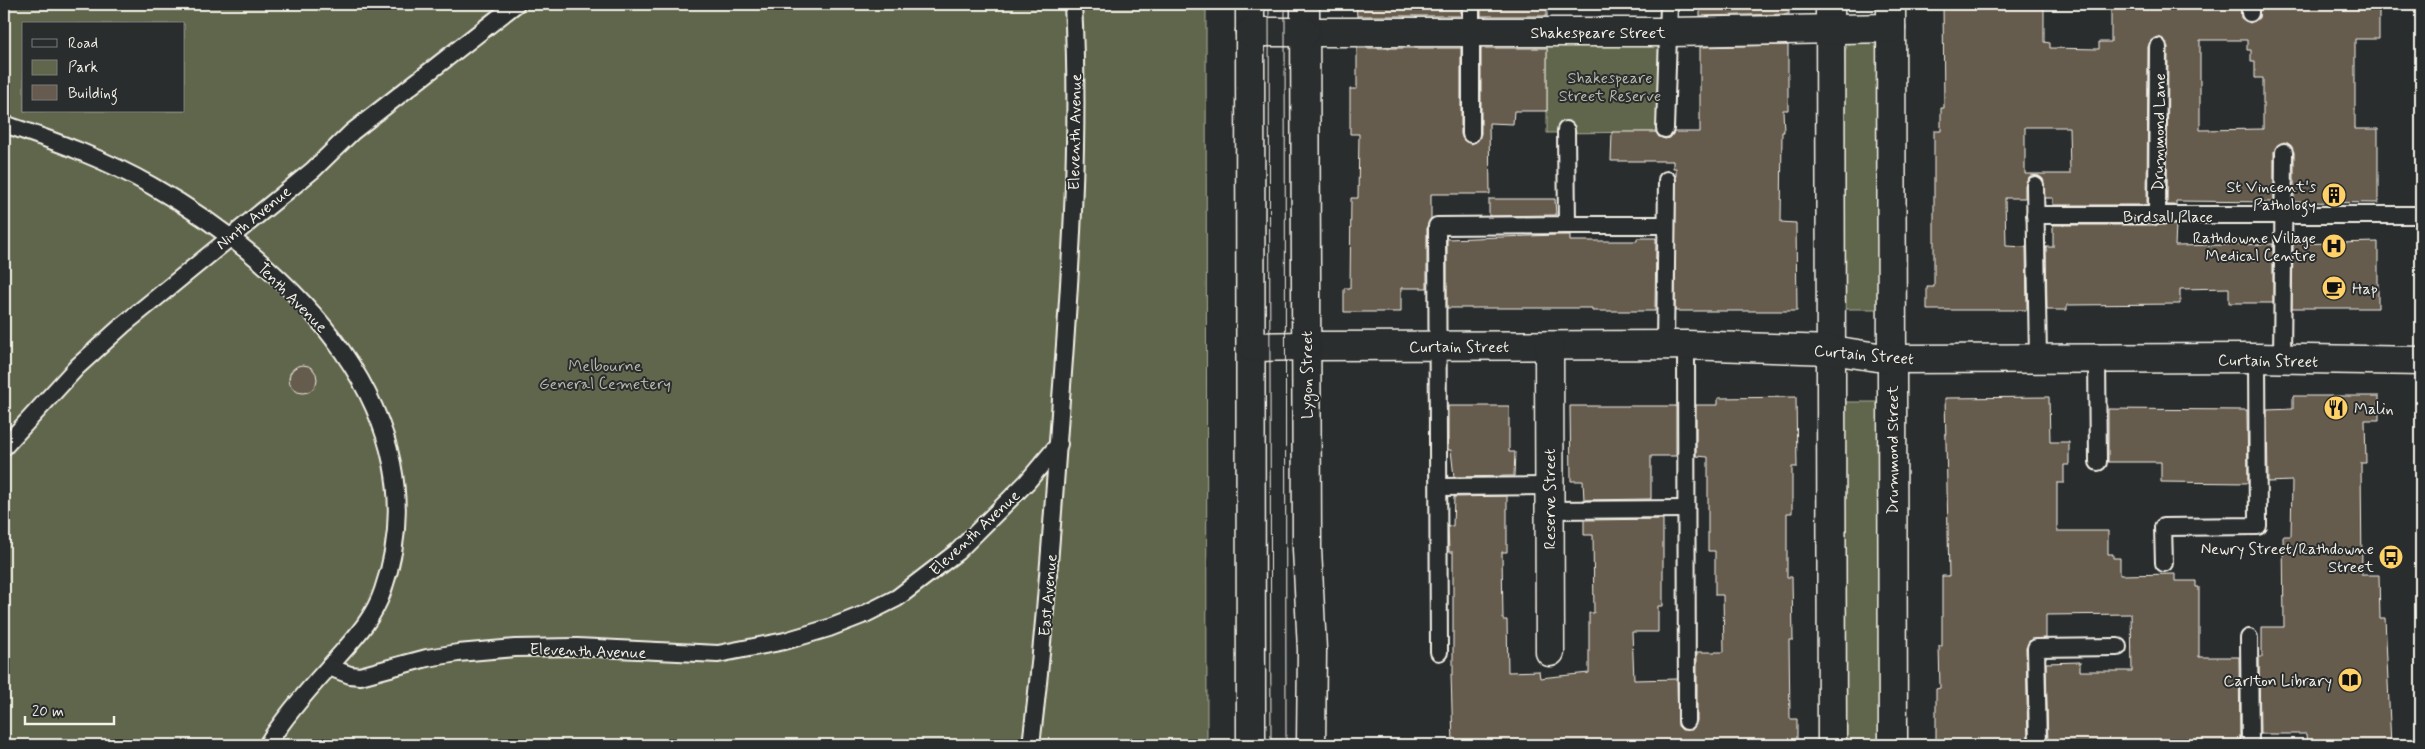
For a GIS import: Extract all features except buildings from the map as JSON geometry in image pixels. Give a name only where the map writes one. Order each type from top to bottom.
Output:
[{"type":"street","points":[[1250,4],[1252,347],[1251,745]]},
{"type":"street","name":"Lygon Street","points":[[1305,4],[1307,549],[1312,650],[1311,745]]},
{"type":"street","points":[[1830,16],[1832,745]]},
{"type":"street","name":"Shakespeare Street","points":[[1250,32],[1669,32],[1830,16],[1891,16]]},
{"type":"street","name":"Drummond Street","points":[[1891,16],[1893,745]]},
{"type":"street","name":"Reserve Street","points":[[1549,346],[1550,652]]},
{"type":"street","name":"Curtain Street","points":[[1252,347],[1675,346],[1831,350],[1891,359],[2098,358],[2421,361]]},
{"type":"lane","name":"Ninth Avenue","points":[[4,447],[77,367],[228,237],[312,170],[352,132],[516,4]]},
{"type":"lane","name":"Eleventh Avenue","points":[[329,667],[350,675],[360,676],[426,658],[516,648],[576,647],[718,654],[785,641],[829,628],[865,614],[897,598],[957,552],[1027,482],[1059,444],[1070,288],[1074,172],[1076,52],[1073,4]]},
{"type":"lane","points":[[1471,4],[1471,134]]},
{"type":"lane","points":[[1665,129],[1669,4]]},
{"type":"lane","name":"Drummond Lane","points":[[2157,216],[2158,47]]},
{"type":"lane","name":"Tenth Avenue","points":[[4,124],[61,144],[106,163],[152,186],[228,237],[276,277],[318,318],[349,360],[369,395],[390,449],[396,484],[397,521],[394,557],[383,593],[369,620],[352,644],[297,704],[267,745]]},
{"type":"lane","points":[[1566,130],[1567,225]]},
{"type":"lane","points":[[2164,562],[2163,527],[2258,526],[2270,359],[2284,216],[2284,152]]},
{"type":"lane","points":[[1667,180],[1665,225],[1686,509],[1687,721]]},
{"type":"lane","points":[[2035,185],[2038,358]]},
{"type":"lane","name":"Birdsall Place","points":[[2035,215],[2421,215]]},
{"type":"lane","points":[[1439,652],[1437,226],[1665,225]]},
{"type":"lane","points":[[2098,358],[2098,462]]},
{"type":"lane","name":"East Avenue","points":[[1031,745],[1045,617],[1059,444]]},
{"type":"lane","points":[[1438,487],[1686,509]]},
{"type":"lane","points":[[2249,638],[2250,745]]},
{"type":"lane","points":[[2038,745],[2036,648],[2118,647]]},
{"type":"green space","name":"Melbourne General Cemetery","points":[[4,4],[1206,4],[1207,745],[4,745]]},
{"type":"green space","name":"Shakespeare Street Reserve","points":[[1672,40],[1672,132],[1547,133],[1547,41]]},
{"type":"green space","points":[[1862,40],[1875,44],[1878,52],[1880,309],[1844,309],[1845,51],[1848,44]]},
{"type":"green space","points":[[1843,402],[1880,402],[1884,745],[1846,745]]},
{"type":"tram line","points":[[1269,4],[1271,745]]},
{"type":"tram line","points":[[1285,4],[1286,745]]},
{"type":"place","name":"St Vincent's Pathology","points":[[2334,195]]},
{"type":"place","name":"Rathdowne Village Medical Centre","points":[[2334,246]]},
{"type":"place","name":"Hap","points":[[2334,288]]},
{"type":"place","name":"Malin","points":[[2336,408]]},
{"type":"place","name":"Newry Street/Rathdowne Street","points":[[2391,557]]},
{"type":"place","name":"Carlton Library","points":[[2350,680]]}]
